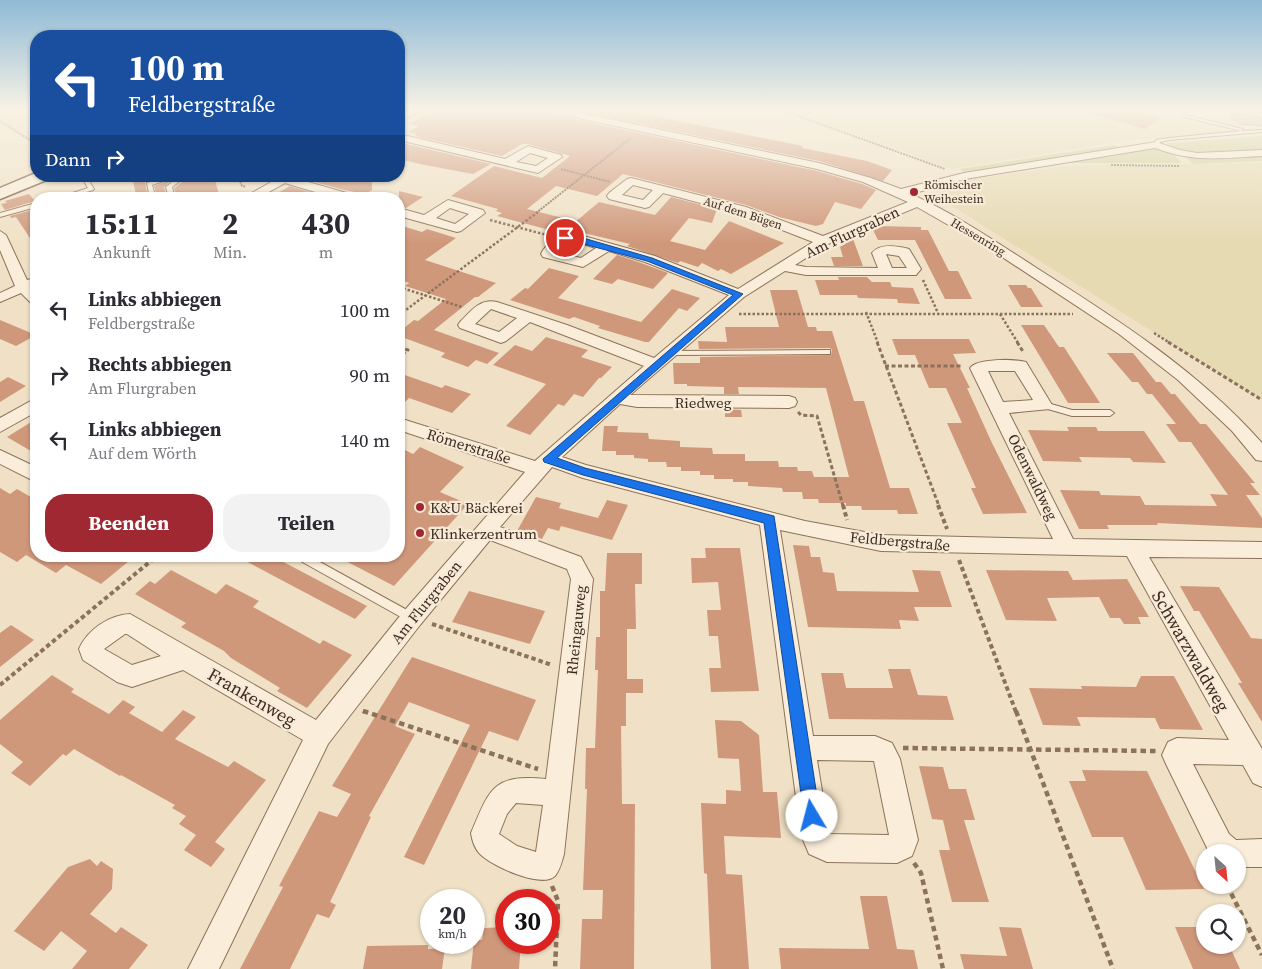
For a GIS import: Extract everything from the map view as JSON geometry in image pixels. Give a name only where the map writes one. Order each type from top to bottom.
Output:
[{"type":"main road","points":[[0,194],[30,181]]},
{"type":"street","points":[[474,154],[538,170],[557,157],[547,154]]},
{"type":"street","points":[[508,162],[520,154]]},
{"type":"street","name":"Hessenring","points":[[762,154],[833,170],[910,198],[1006,254],[1101,314],[1174,369],[1209,399],[1262,454]]},
{"type":"street","points":[[933,183],[964,176],[1099,154]]},
{"type":"street","points":[[1186,154],[1197,156],[1236,154]]},
{"type":"street","name":"Auf dem Bügen","points":[[626,185],[630,181],[742,210],[823,242]]},
{"type":"street","points":[[260,192],[279,182]]},
{"type":"street","points":[[300,182],[331,192]]},
{"type":"street","name":"Am Flurgraben","points":[[203,969],[319,735],[412,618],[543,464],[655,364],[718,314],[739,294],[823,242],[910,198],[933,183]]},
{"type":"street","points":[[626,185],[613,196],[644,204],[662,188]]},
{"type":"street","points":[[405,214],[457,228],[479,212],[448,204],[426,219]]},
{"type":"street","points":[[0,236],[30,284],[0,298]]},
{"type":"street","points":[[606,247],[586,262],[579,263],[548,254],[563,240],[573,237],[606,247],[685,272],[739,294]]},
{"type":"street","points":[[782,266],[806,271],[888,272],[914,271],[904,252],[882,250],[878,253],[888,272]]},
{"type":"street","points":[[528,317],[504,336],[497,338],[464,325],[485,306],[492,305],[562,328],[655,364]]},
{"type":"street","points":[[979,367],[1020,366],[1044,405],[998,408]]},
{"type":"street","name":"Odenwaldweg","points":[[979,367],[1067,547]]},
{"type":"street","name":"Riedweg","points":[[616,398],[637,401],[789,402]]},
{"type":"street","points":[[0,426],[30,408]]},
{"type":"street","name":"Römerstraße","points":[[405,426],[543,464]]},
{"type":"street","points":[[0,456],[30,472]]},
{"type":"street","name":"Feldbergstraße","points":[[543,464],[583,471],[769,520],[852,538],[912,545],[1262,550]]},
{"type":"street","points":[[769,520],[802,748],[815,835],[819,844],[827,848],[897,849],[902,846],[904,840],[887,759],[882,752],[875,748],[802,748]]},
{"type":"street","name":"Rheingauweg","points":[[485,530],[574,563],[582,579],[550,854],[548,862],[544,867]]},
{"type":"street","name":"Schwarzwaldweg","points":[[1133,548],[1256,763]]},
{"type":"street","name":"Frankenweg","points":[[185,659],[319,735]]},
{"type":"street","name":"Schwarzwaldweg","points":[[1175,754],[1178,751],[1256,763]]},
{"type":"street","points":[[1175,754],[1219,844]]},
{"type":"street","points":[[544,867],[524,864],[489,845],[485,839],[485,833],[501,797],[506,792],[514,789],[558,784]]},
{"type":"street","points":[[1246,853],[1262,853]]},
{"type":"lane","points":[[81,192],[91,189],[87,182]]},
{"type":"lane","points":[[151,192],[149,184],[156,182]]},
{"type":"lane","points":[[170,192],[169,187],[176,182]]},
{"type":"lane","points":[[0,215],[30,207]]},
{"type":"lane","points":[[670,353],[827,352]]},
{"type":"lane","points":[[1044,405],[1072,413],[1110,413]]},
{"type":"lane","points":[[311,562],[412,618]]},
{"type":"path","points":[[405,310],[518,227],[610,154]]},
{"type":"path","points":[[904,154],[964,176]]},
{"type":"path","points":[[546,165],[626,185]]},
{"type":"path","points":[[1103,166],[1183,166]]},
{"type":"path","points":[[475,216],[563,240]]},
{"type":"path","points":[[914,271],[921,276],[938,313]]},
{"type":"path","points":[[405,289],[478,312]]},
{"type":"path","points":[[718,314],[866,312],[1101,314]]},
{"type":"path","points":[[866,312],[1113,969]]},
{"type":"path","points":[[999,313],[1028,360],[1020,366]]},
{"type":"path","points":[[1146,328],[1262,400]]},
{"type":"path","points":[[885,366],[979,367]]},
{"type":"path","points":[[789,402],[800,415],[817,416],[852,538]]},
{"type":"path","points":[[0,685],[150,562]]},
{"type":"path","points":[[412,618],[571,672]]},
{"type":"path","points":[[344,704],[558,784]]},
{"type":"path","points":[[882,752],[896,748],[1162,751],[1175,754]]},
{"type":"path","points":[[902,846],[920,873],[943,969]]},
{"type":"path","points":[[544,867],[558,902],[555,969]]},
{"type":"path","points":[[1231,894],[1262,955]]},
{"type":"shaded area","points":[[911,154],[1043,154],[952,169]]},
{"type":"shaded area","points":[[1262,163],[1262,400],[936,195],[951,186],[975,179],[1065,166]]},
{"type":"green space","points":[[1055,154],[1079,154],[963,172],[960,169]]},
{"type":"green space","points":[[1116,154],[1173,154],[1182,163],[1060,163]]},
{"type":"green space","points":[[1262,155],[1262,161],[1193,164],[1187,158]]},
{"type":"building","points":[[405,154],[450,154],[491,164],[473,174],[405,160]]},
{"type":"building","points":[[564,154],[738,154],[817,171],[876,190],[861,209],[835,202],[823,224],[816,226],[779,217],[746,205],[623,174],[597,196],[556,186],[527,209],[571,220],[557,232],[497,216],[502,213],[496,211],[498,209],[451,196],[494,166],[542,178],[570,156]]},
{"type":"building","points":[[786,154],[833,154],[867,161],[892,170],[883,181],[819,161]]},
{"type":"building","points":[[133,182],[145,182],[147,192],[135,192]]},
{"type":"building","points":[[169,182],[164,187],[165,192],[156,192],[154,186]]},
{"type":"building","points":[[182,182],[216,182],[218,192],[175,192],[174,188]]},
{"type":"building","points":[[315,182],[372,182],[372,190],[368,192],[340,189]]},
{"type":"building","points":[[290,186],[310,192],[279,192]]},
{"type":"building","points":[[405,192],[423,197],[406,208]]},
{"type":"building","points":[[30,195],[30,202],[5,210],[1,204],[7,203],[5,201]]},
{"type":"building","points":[[671,197],[717,209],[712,223],[689,218],[670,241],[705,250],[729,221],[784,243],[731,274],[721,269],[718,271],[702,263],[698,267],[680,261],[678,263],[627,246],[630,244],[567,229],[599,202],[655,215]]},
{"type":"building","points":[[30,211],[30,238],[16,217],[11,218],[10,216]]},
{"type":"building","points":[[875,226],[921,227],[921,230],[928,230],[949,271],[958,271],[972,299],[945,299],[915,240],[878,240],[872,228]]},
{"type":"building","points":[[405,227],[422,232],[427,229],[456,238],[425,260],[496,283],[478,297],[475,297],[434,330],[499,353],[487,364],[476,360],[468,367],[441,357],[445,353],[405,338],[405,327],[414,320],[418,321],[446,299],[405,286],[409,283],[405,281]]},
{"type":"building","points":[[853,239],[863,266],[834,266],[831,257],[843,257],[840,247]]},
{"type":"building","points":[[617,255],[668,273],[653,289],[618,279],[612,284],[593,279]]},
{"type":"building","points":[[549,268],[579,276],[558,298],[641,322],[672,289],[700,298],[687,311],[679,308],[649,342],[645,342],[598,328],[600,326],[574,317],[569,319],[510,300],[525,288],[528,289]]},
{"type":"building","points":[[838,277],[867,277],[872,282],[890,282],[892,287],[913,288],[920,304],[898,303],[897,299],[858,298],[857,295],[820,295],[815,280],[839,280]]},
{"type":"building","points":[[1008,285],[1026,285],[1028,288],[1031,288],[1043,307],[1021,307]]},
{"type":"building","points":[[770,290],[797,290],[808,327],[816,327],[817,331],[832,331],[854,401],[864,401],[890,488],[909,488],[918,514],[898,514],[897,510],[862,510],[861,506],[846,506],[846,503],[819,503],[818,499],[803,499],[802,492],[783,492],[782,488],[748,486],[748,482],[733,482],[733,479],[714,479],[714,475],[700,475],[700,471],[681,471],[681,467],[667,467],[666,462],[648,462],[648,459],[634,458],[634,455],[616,455],[616,451],[602,451],[604,426],[618,426],[617,432],[648,433],[649,439],[680,441],[680,447],[712,448],[713,454],[745,454],[745,461],[778,461],[779,467],[797,467],[798,471],[812,471],[814,477],[849,477],[826,388],[738,387],[739,394],[724,394],[724,387],[674,384],[673,363],[700,363],[700,357],[831,355],[832,350],[830,348],[699,349],[698,341],[727,342],[725,327],[779,327]]},
{"type":"building","points":[[0,320],[30,332],[30,338],[16,346],[0,339]]},
{"type":"building","points":[[1021,325],[1044,325],[1059,347],[1064,347],[1100,403],[1068,403]]},
{"type":"building","points":[[546,337],[588,350],[581,357],[612,367],[599,378],[583,397],[574,394],[564,406],[558,404],[530,435],[506,426],[546,384],[493,365],[515,345],[532,351]]},
{"type":"building","points":[[892,339],[969,339],[976,353],[953,354],[970,388],[967,388],[992,443],[1027,513],[983,514],[971,488],[976,488],[947,423],[962,423],[946,388],[929,388],[915,355],[898,355]]},
{"type":"building","points":[[1107,353],[1133,353],[1156,382],[1161,382],[1171,394],[1175,394],[1200,424],[1206,424],[1255,483],[1250,483],[1260,495],[1246,495],[1262,518],[1262,528],[1157,523],[1158,525],[1107,525],[1109,529],[1079,529],[1060,490],[1099,491],[1101,495],[1140,496],[1145,505],[1217,506],[1210,494],[1228,495],[1191,442],[1179,442],[1166,424],[1176,424],[1152,394],[1147,394],[1138,382],[1132,382]]},
{"type":"building","points":[[405,375],[442,388],[445,385],[471,394],[452,413],[409,398],[405,402]]},
{"type":"building","points":[[8,377],[26,386],[0,402],[0,382]]},
{"type":"building","points":[[725,409],[741,410],[742,417],[725,417]]},
{"type":"building","points":[[30,423],[30,450],[7,437]]},
{"type":"building","points":[[1067,427],[1096,427],[1098,431],[1144,431],[1166,463],[1133,462],[1130,458],[1079,457],[1082,462],[1043,461],[1028,430],[1069,431]]},
{"type":"building","name":"Klinkerzentrum","points":[[420,447],[464,467],[440,492],[468,504],[394,586],[348,562],[405,562],[405,450],[413,454]]},
{"type":"building","points":[[0,488],[10,494],[17,489],[30,497],[30,557],[26,555],[17,562],[0,552]]},
{"type":"building","points":[[536,497],[561,503],[559,508],[598,518],[607,500],[628,505],[612,540],[561,526],[559,531],[548,528],[542,539],[517,531]]},
{"type":"building","points":[[793,545],[809,546],[811,557],[820,557],[823,572],[834,573],[837,591],[919,592],[912,570],[940,571],[952,607],[914,607],[919,621],[899,620],[901,629],[808,627]]},
{"type":"building","points":[[705,548],[740,548],[759,691],[711,692],[709,668],[721,668],[718,636],[709,636],[707,610],[721,610],[718,582],[692,583],[691,558],[706,558]]},
{"type":"building","points":[[607,553],[642,553],[642,584],[635,584],[636,629],[627,629],[627,679],[643,679],[643,693],[626,693],[626,726],[621,726],[622,804],[635,804],[634,969],[580,969],[582,919],[602,919],[603,890],[583,890],[587,789],[585,789],[586,748],[595,748],[598,670],[595,670],[596,637],[600,637],[600,591],[605,591]]},
{"type":"building","points":[[38,562],[128,562],[101,584],[66,565],[56,573]]},
{"type":"building","points":[[247,562],[283,562],[367,606],[355,619]]},
{"type":"building","points":[[171,570],[216,594],[226,584],[259,601],[253,607],[320,644],[323,640],[352,655],[307,708],[277,691],[280,688],[231,658],[224,651],[181,627],[186,623],[135,594],[150,581],[155,584]]},
{"type":"building","points":[[986,570],[1068,571],[1073,580],[1127,579],[1149,617],[1138,617],[1141,624],[1124,624],[1120,618],[1110,618],[1099,597],[1047,598],[1057,621],[1006,620]]},
{"type":"building","points":[[1180,586],[1219,587],[1251,638],[1262,639],[1262,722],[1238,683],[1242,683],[1199,611],[1194,611]]},
{"type":"building","points":[[469,591],[545,611],[530,644],[452,622]]},
{"type":"building","points":[[11,625],[34,640],[0,667],[0,633]]},
{"type":"building","points":[[412,657],[536,700],[518,741],[489,731],[424,865],[404,857],[470,725],[409,702],[395,726],[415,734],[369,816],[371,817],[330,902],[336,905],[329,918],[317,914],[290,969],[240,969],[283,887],[279,886],[319,811],[337,817],[351,794],[332,786]]},
{"type":"building","points":[[888,669],[910,669],[918,695],[947,696],[954,720],[829,719],[821,673],[843,673],[846,688],[893,688]]},
{"type":"building","points":[[52,675],[74,689],[71,692],[109,714],[123,700],[135,707],[129,713],[162,732],[183,710],[196,717],[175,739],[228,767],[234,761],[266,780],[215,842],[225,849],[211,867],[184,850],[196,835],[179,824],[186,816],[172,808],[175,805],[74,749],[66,756],[63,754],[30,786],[11,773],[23,762],[0,744],[0,720]]},
{"type":"building","points":[[1141,676],[1174,676],[1203,730],[1160,729],[1155,718],[1077,717],[1081,726],[1043,725],[1029,688],[1082,689],[1081,686],[1136,687]]},
{"type":"building","points":[[715,720],[741,721],[759,735],[763,792],[777,792],[781,838],[724,836],[726,874],[742,875],[749,969],[711,969],[707,874],[704,873],[701,803],[726,804],[726,790],[741,791],[739,759],[718,758]]},
{"type":"building","points":[[919,766],[943,767],[949,789],[966,789],[975,820],[964,820],[989,902],[952,902],[939,850],[950,850],[943,820],[932,819]]},
{"type":"building","points":[[1082,770],[1147,771],[1196,872],[1196,889],[1146,890],[1123,837],[1092,837],[1069,781],[1086,781]]},
{"type":"building","points":[[90,859],[97,866],[101,861],[113,869],[112,889],[90,914],[116,933],[121,927],[148,945],[129,969],[72,969],[87,951],[61,931],[44,951],[14,931],[68,867]]},
{"type":"building","points":[[860,896],[887,896],[897,949],[914,950],[918,969],[781,969],[779,948],[869,949]]},
{"type":"building","points":[[999,927],[1021,928],[1033,969],[964,969],[960,954],[1007,956]]},
{"type":"building","points":[[1175,927],[1196,927],[1196,954],[1233,954],[1240,969],[1193,969]]},
{"type":"building","points":[[485,928],[495,928],[495,954],[520,954],[519,969],[471,969],[473,954],[485,954]]},
{"type":"building","points":[[420,945],[420,954],[444,954],[442,969],[363,969],[367,946]]},
{"type":"place","name":"Römischer Weihestein","points":[[914,192]]},
{"type":"place","name":"K&U Bäckerei","points":[[420,507]]},
{"type":"place","name":"Klinkerzentrum","points":[[420,533]]},
{"type":"route","points":[[565,238],[573,237],[650,259],[739,294],[718,314],[655,364],[548,459],[583,471],[769,520],[812,816]]}]
